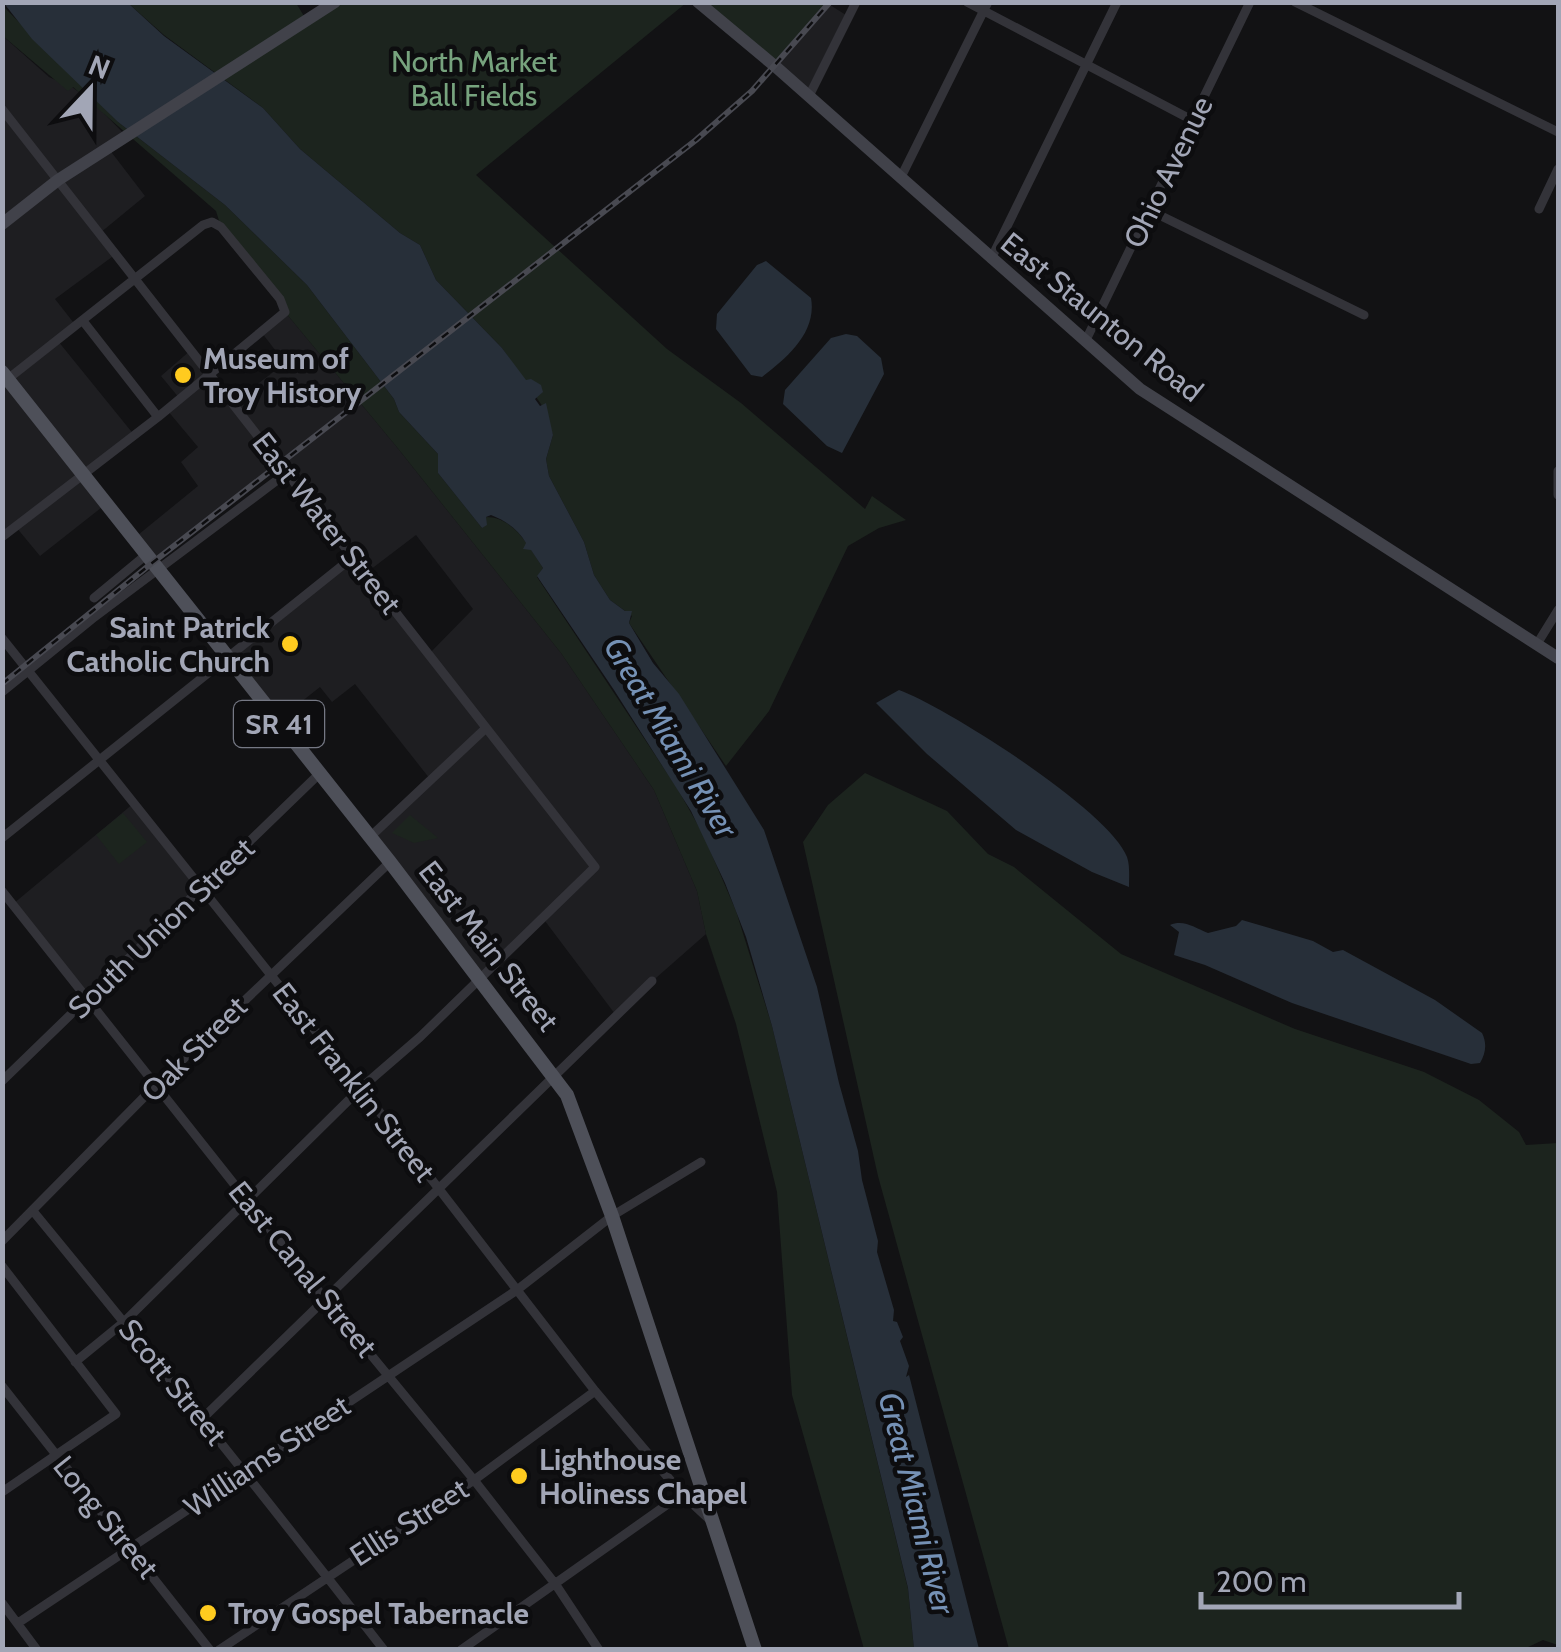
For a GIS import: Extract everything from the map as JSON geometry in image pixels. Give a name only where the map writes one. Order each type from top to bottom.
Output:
[{"type":"main road","points":[[2,224],[58,180],[335,2]]},
{"type":"main road","name":"East Staunton Road","points":[[698,2],[1085,342],[1153,397],[1558,658]]},
{"type":"main road","name":"East Main Street","points":[[4,378],[390,862],[554,1076],[575,1112],[612,1216],[755,1650]]},
{"type":"street","points":[[809,96],[856,2]]},
{"type":"street","points":[[966,2],[986,7],[1086,66],[1192,120]]},
{"type":"street","points":[[991,259],[1118,2]]},
{"type":"street","name":"Ohio Avenue","points":[[1085,342],[1250,2]]},
{"type":"street","points":[[1296,2],[1558,132]]},
{"type":"street","points":[[901,177],[986,7]]},
{"type":"street","name":"East Water Street","points":[[2,110],[595,867],[478,978]]},
{"type":"street","points":[[1539,209],[1558,169]]},
{"type":"street","points":[[1151,210],[1364,315]]},
{"type":"street","points":[[2,537],[158,417],[285,312],[280,300],[221,227],[212,222],[203,224],[137,280],[4,378]]},
{"type":"street","points":[[84,321],[158,417]]},
{"type":"street","points":[[1558,471],[1558,495]]},
{"type":"street","points":[[2,692],[288,472]]},
{"type":"street","points":[[94,598],[146,555]]},
{"type":"street","points":[[2,838],[353,556]]},
{"type":"street","points":[[1537,644],[1558,610]]},
{"type":"street","name":"East Franklin Street","points":[[2,638],[362,1088],[595,1391],[682,1494],[711,1522]]},
{"type":"street","points":[[370,838],[486,728]]},
{"type":"street","name":"South Union Street","points":[[2,1081],[318,775]]},
{"type":"street","name":"Oak Street","points":[[2,1241],[270,974],[390,862]]},
{"type":"street","name":"East Canal Street","points":[[2,891],[325,1300],[556,1584],[599,1650]]},
{"type":"street","points":[[75,1362],[124,1322],[478,978]]},
{"type":"street","points":[[204,1417],[652,982]]},
{"type":"street","name":"Williams Street","points":[[18,1623],[516,1290],[612,1216],[701,1162]]},
{"type":"street","name":"Scott Street","points":[[33,1211],[204,1417],[384,1650]]},
{"type":"street","points":[[2,1266],[116,1414],[2,1492]]},
{"type":"street","name":"Long Street","points":[[2,1386],[210,1650]]},
{"type":"street","name":"Ellis Street","points":[[219,1650],[326,1575],[474,1480],[595,1391]]},
{"type":"street","points":[[460,1650],[682,1494]]},
{"type":"street","points":[[2,1603],[37,1650]]},
{"type":"shaded area","points":[[827,3],[849,17],[809,96],[776,67]]},
{"type":"shaded area","points":[[3,36],[49,77],[72,87],[95,104],[127,137],[109,149],[145,196],[100,233],[116,254],[55,299],[77,327],[58,341],[135,436],[84,475],[106,504],[40,556],[16,527],[3,537]]},
{"type":"shaded area","points":[[285,312],[561,653],[654,790],[697,891],[706,934],[615,1014],[542,917],[478,977],[369,838],[430,779],[355,684],[332,702],[320,687],[277,721],[227,656],[353,557],[280,464],[152,563],[133,539],[198,486],[181,462],[198,447],[167,410],[180,399],[161,376],[191,350],[233,403],[285,363],[262,333]],"holes":[[[416,535],[473,609],[429,654],[366,573]]]},
{"type":"shaded area","points":[[134,803],[201,889],[86,1001],[13,904]]},
{"type":"green space","name":"North Market Ball Fields","points":[[335,2],[686,3],[476,175],[667,349],[741,403],[865,509],[872,496],[906,520],[879,528],[848,546],[769,711],[726,766],[629,623],[632,616],[610,600],[594,575],[584,542],[549,476],[546,459],[553,435],[543,407],[502,348],[436,280],[420,245],[400,233],[300,149],[263,108],[164,35],[128,3],[296,3],[307,21]]},
{"type":"green space","points":[[698,3],[827,3],[776,67]]},
{"type":"green space","points":[[3,6],[118,122],[225,205],[307,285],[394,399],[399,412],[438,454],[438,473],[482,528],[486,517],[496,518],[520,535],[543,568],[537,577],[677,788],[703,834],[736,911],[772,1026],[908,1589],[914,1649],[864,1649],[792,1395],[777,1192],[736,1024],[706,934],[697,891],[654,790],[561,653],[285,312],[221,227],[216,211],[73,87],[68,91],[3,36]]},
{"type":"green space","points":[[865,773],[947,811],[988,854],[1014,867],[1121,954],[1295,1029],[1424,1072],[1479,1100],[1519,1132],[1526,1145],[1558,1143],[1558,1645],[1543,1640],[1522,1650],[1009,1649],[878,1176],[803,842],[828,805]]},
{"type":"green space","points":[[123,813],[147,842],[119,864],[96,835]]},
{"type":"green space","points":[[410,815],[438,838],[414,843],[392,833]]},
{"type":"water","name":"Great Miami River","points":[[3,2],[128,3],[164,36],[263,108],[300,149],[400,233],[420,245],[436,280],[502,348],[526,380],[541,385],[543,392],[535,399],[540,406],[546,403],[553,435],[546,459],[549,476],[584,542],[594,575],[610,600],[625,611],[632,611],[629,623],[653,663],[679,694],[764,830],[817,987],[858,1151],[878,1241],[877,1252],[894,1310],[893,1321],[903,1337],[900,1341],[909,1366],[906,1377],[909,1375],[979,1649],[914,1649],[908,1588],[772,1026],[746,937],[691,811],[537,576],[543,568],[531,550],[523,549],[526,543],[519,534],[491,515],[482,528],[438,473],[438,454],[399,412],[394,399],[307,285],[225,205],[118,122],[32,39]]},
{"type":"water","points":[[766,261],[811,298],[812,310],[799,343],[762,377],[751,375],[716,329],[717,314],[757,265]]},
{"type":"water","points":[[857,336],[881,358],[884,374],[842,453],[827,446],[783,404],[785,390],[831,338]]},
{"type":"water","points":[[899,690],[987,738],[1091,814],[1127,857],[1129,887],[1092,872],[1016,830],[927,754],[876,703]]},
{"type":"water","points":[[1242,920],[1313,941],[1333,952],[1343,950],[1435,1000],[1482,1033],[1485,1048],[1480,1063],[1471,1064],[1292,1003],[1174,955],[1179,932],[1170,925],[1185,924],[1208,933],[1236,926]]},
{"type":"railway","points":[[2,684],[696,140],[752,91],[830,2]]},
{"type":"place","name":"Museum of Troy History","points":[[183,375]]},
{"type":"place","name":"Saint Patrick Catholic Church","points":[[290,644]]},
{"type":"place","name":"Lighthouse Holiness Chapel","points":[[519,1476]]},
{"type":"place","name":"Troy Gospel Tabernacle","points":[[208,1613]]}]
